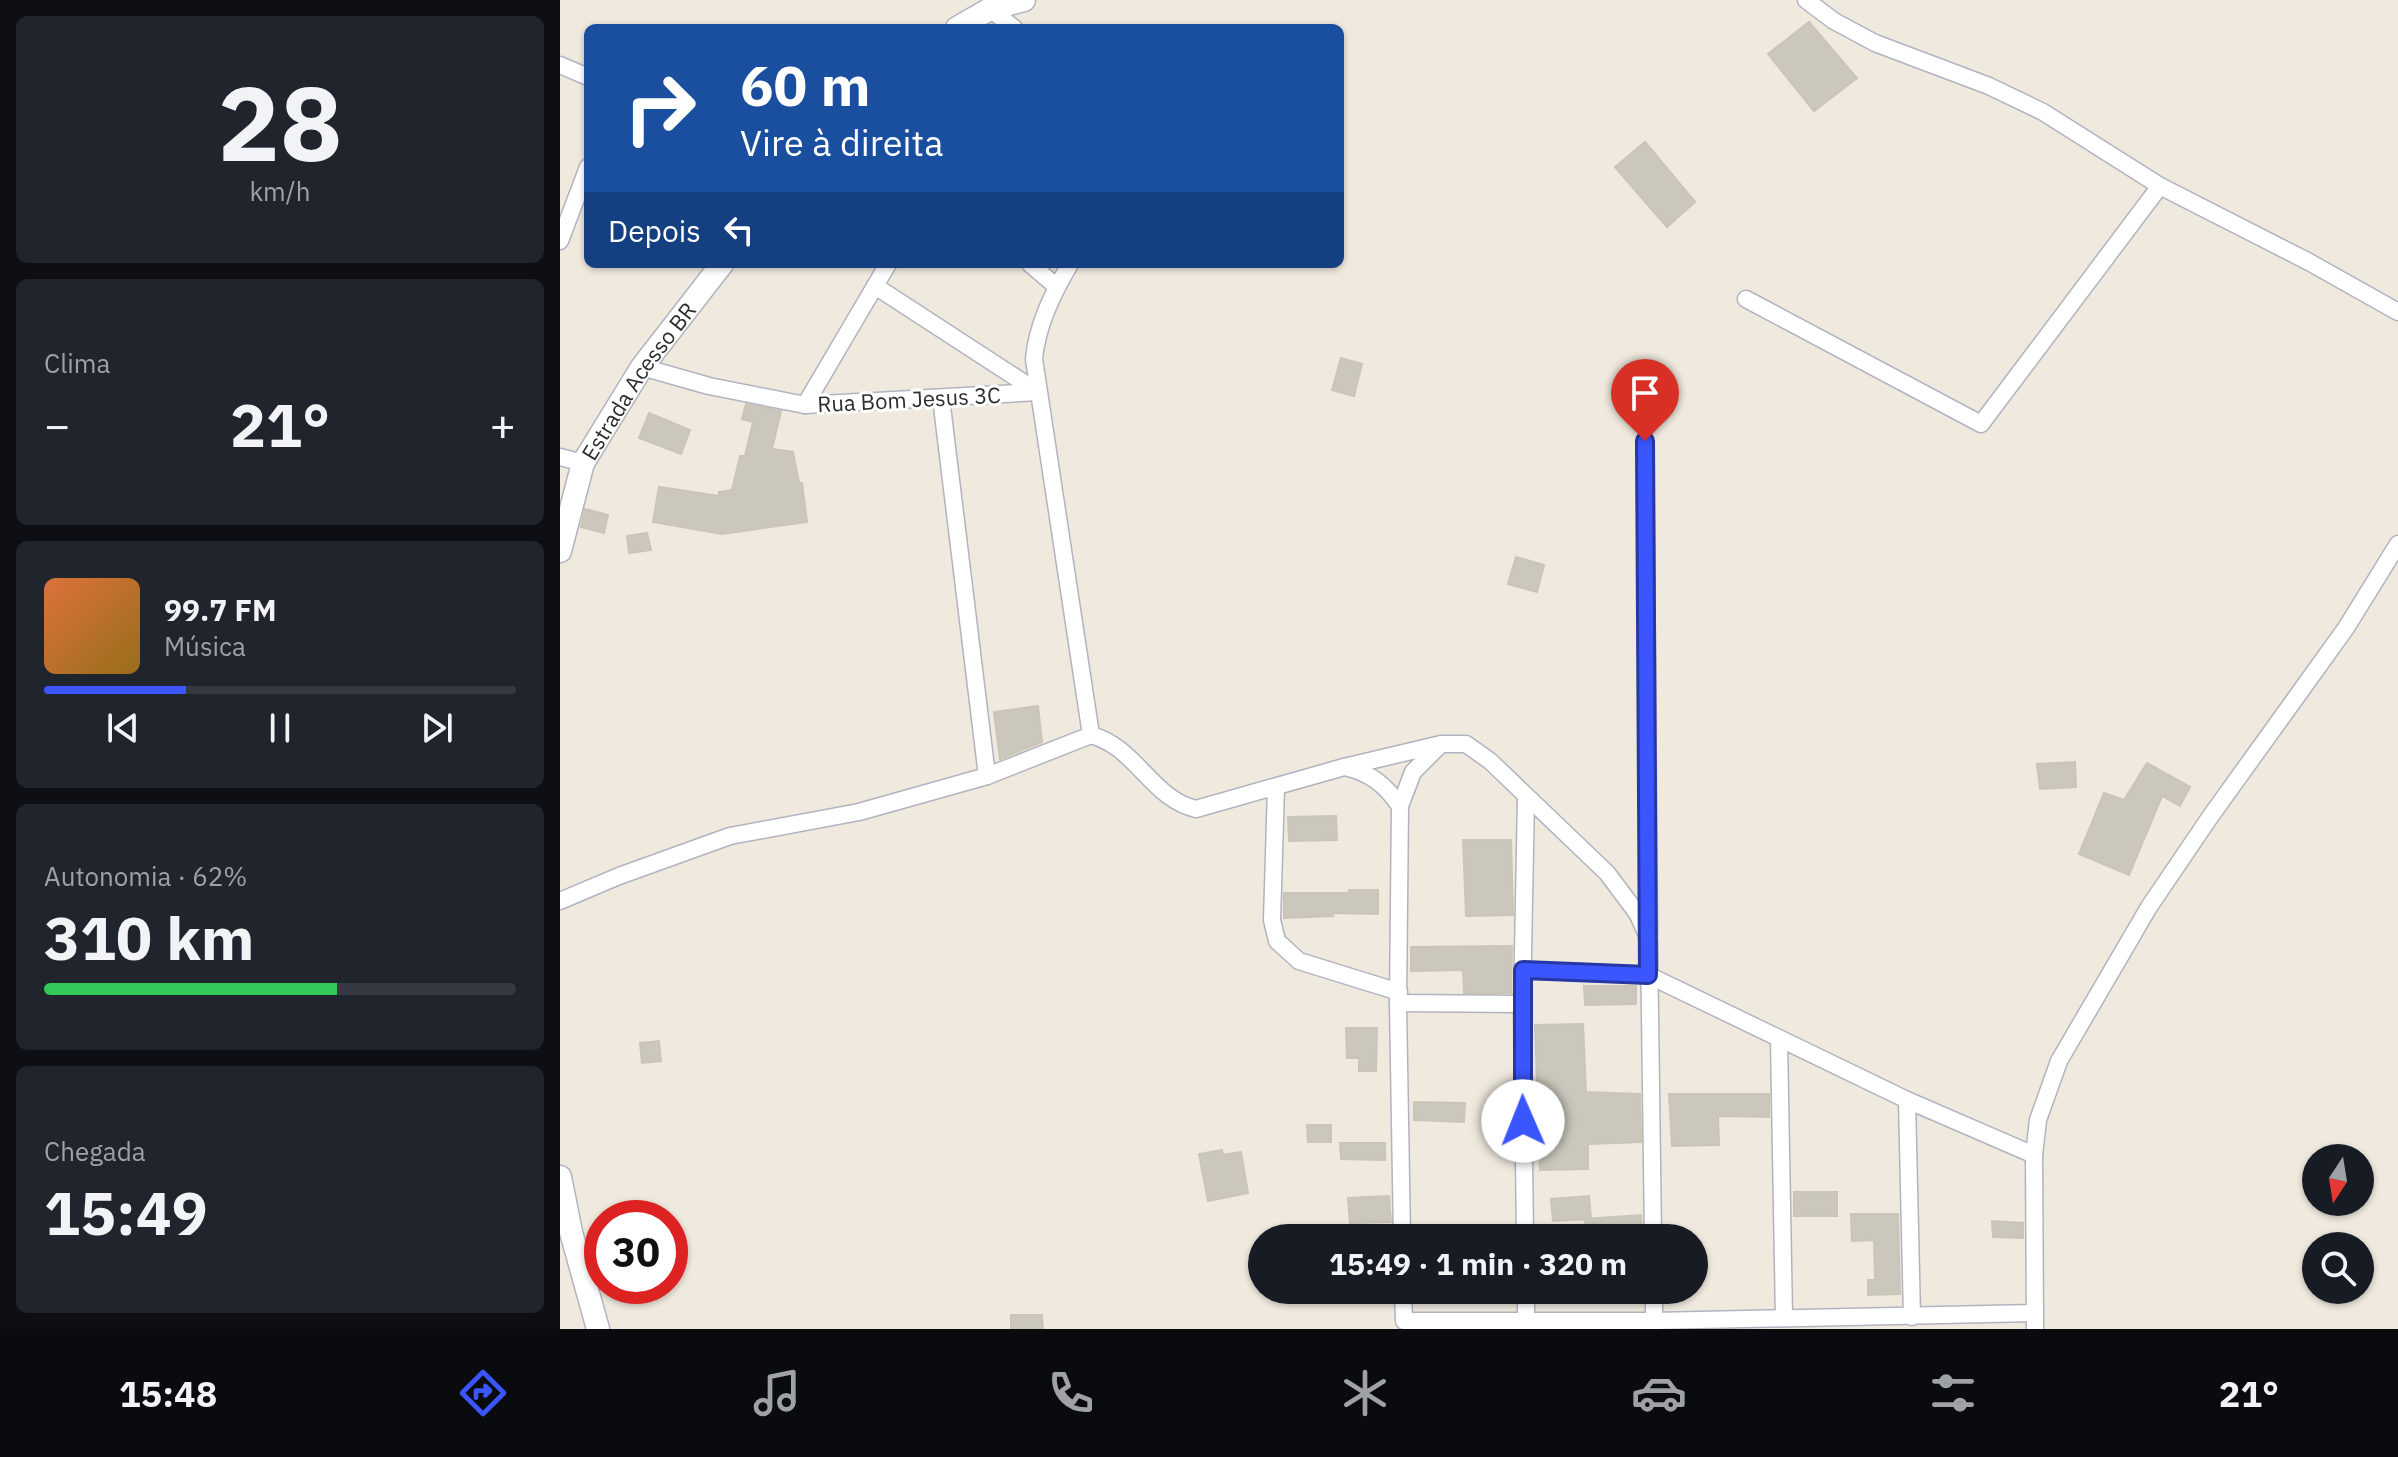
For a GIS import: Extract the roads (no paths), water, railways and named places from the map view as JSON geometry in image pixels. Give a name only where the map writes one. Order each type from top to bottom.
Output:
[{"type":"street","points":[[964,24],[990,9],[1024,0]]},
{"type":"street","points":[[1806,0],[1834,21],[1875,43],[1989,86],[2043,112],[2160,186],[2309,262],[2398,312]]},
{"type":"street","points":[[990,9],[1009,24]]},
{"type":"street","points":[[560,65],[584,75]]},
{"type":"street","points":[[560,241],[584,178]]},
{"type":"street","points":[[1746,299],[1981,424],[2160,186]]},
{"type":"street","name":"Estrada Acesso BR","points":[[560,551],[583,463],[642,367],[719,268]]},
{"type":"street","points":[[805,405],[886,268]]},
{"type":"street","points":[[1035,268],[1057,287]]},
{"type":"street","points":[[1068,268],[1036,339],[1034,359],[1091,735]]},
{"type":"street","points":[[875,286],[1038,392]]},
{"type":"street","name":"Rua Bom Jesus 3C","points":[[642,367],[709,386],[805,405],[1038,392]]},
{"type":"street","points":[[941,398],[987,776]]},
{"type":"street","points":[[1645,441],[1653,1224]]},
{"type":"street","points":[[560,457],[583,463]]},
{"type":"street","points":[[1403,1304],[1404,1321],[1526,1320],[1654,1325],[1784,1318],[1912,1317],[2035,1321],[2034,1155],[2038,1120],[2059,1061],[2149,907],[2346,628],[2398,544]]},
{"type":"street","points":[[560,901],[730,836],[859,812],[987,776],[1091,735],[1122,749],[1176,803],[1205,808],[1344,767],[1441,744],[1466,744],[1490,761],[1607,873],[1637,913],[1649,939]]},
{"type":"street","points":[[1402,1224],[1398,998],[1400,806],[1413,772],[1441,744]]},
{"type":"street","points":[[1344,767],[1362,771],[1376,779],[1400,806]]},
{"type":"street","points":[[1276,788],[1272,920],[1277,941],[1299,961],[1398,998],[1522,1004]]},
{"type":"street","points":[[1525,1224],[1522,1004],[1526,797]]},
{"type":"street","points":[[1523,970],[1648,975],[1907,1100],[2034,1155]]},
{"type":"street","points":[[1779,1040],[1784,1318]]},
{"type":"street","points":[[1907,1100],[1912,1317]]},
{"type":"street","points":[[560,1177],[571,1232],[598,1329]]},
{"type":"street","points":[[1526,1304],[1526,1320]]},
{"type":"street","points":[[1654,1304],[1654,1325]]}]
